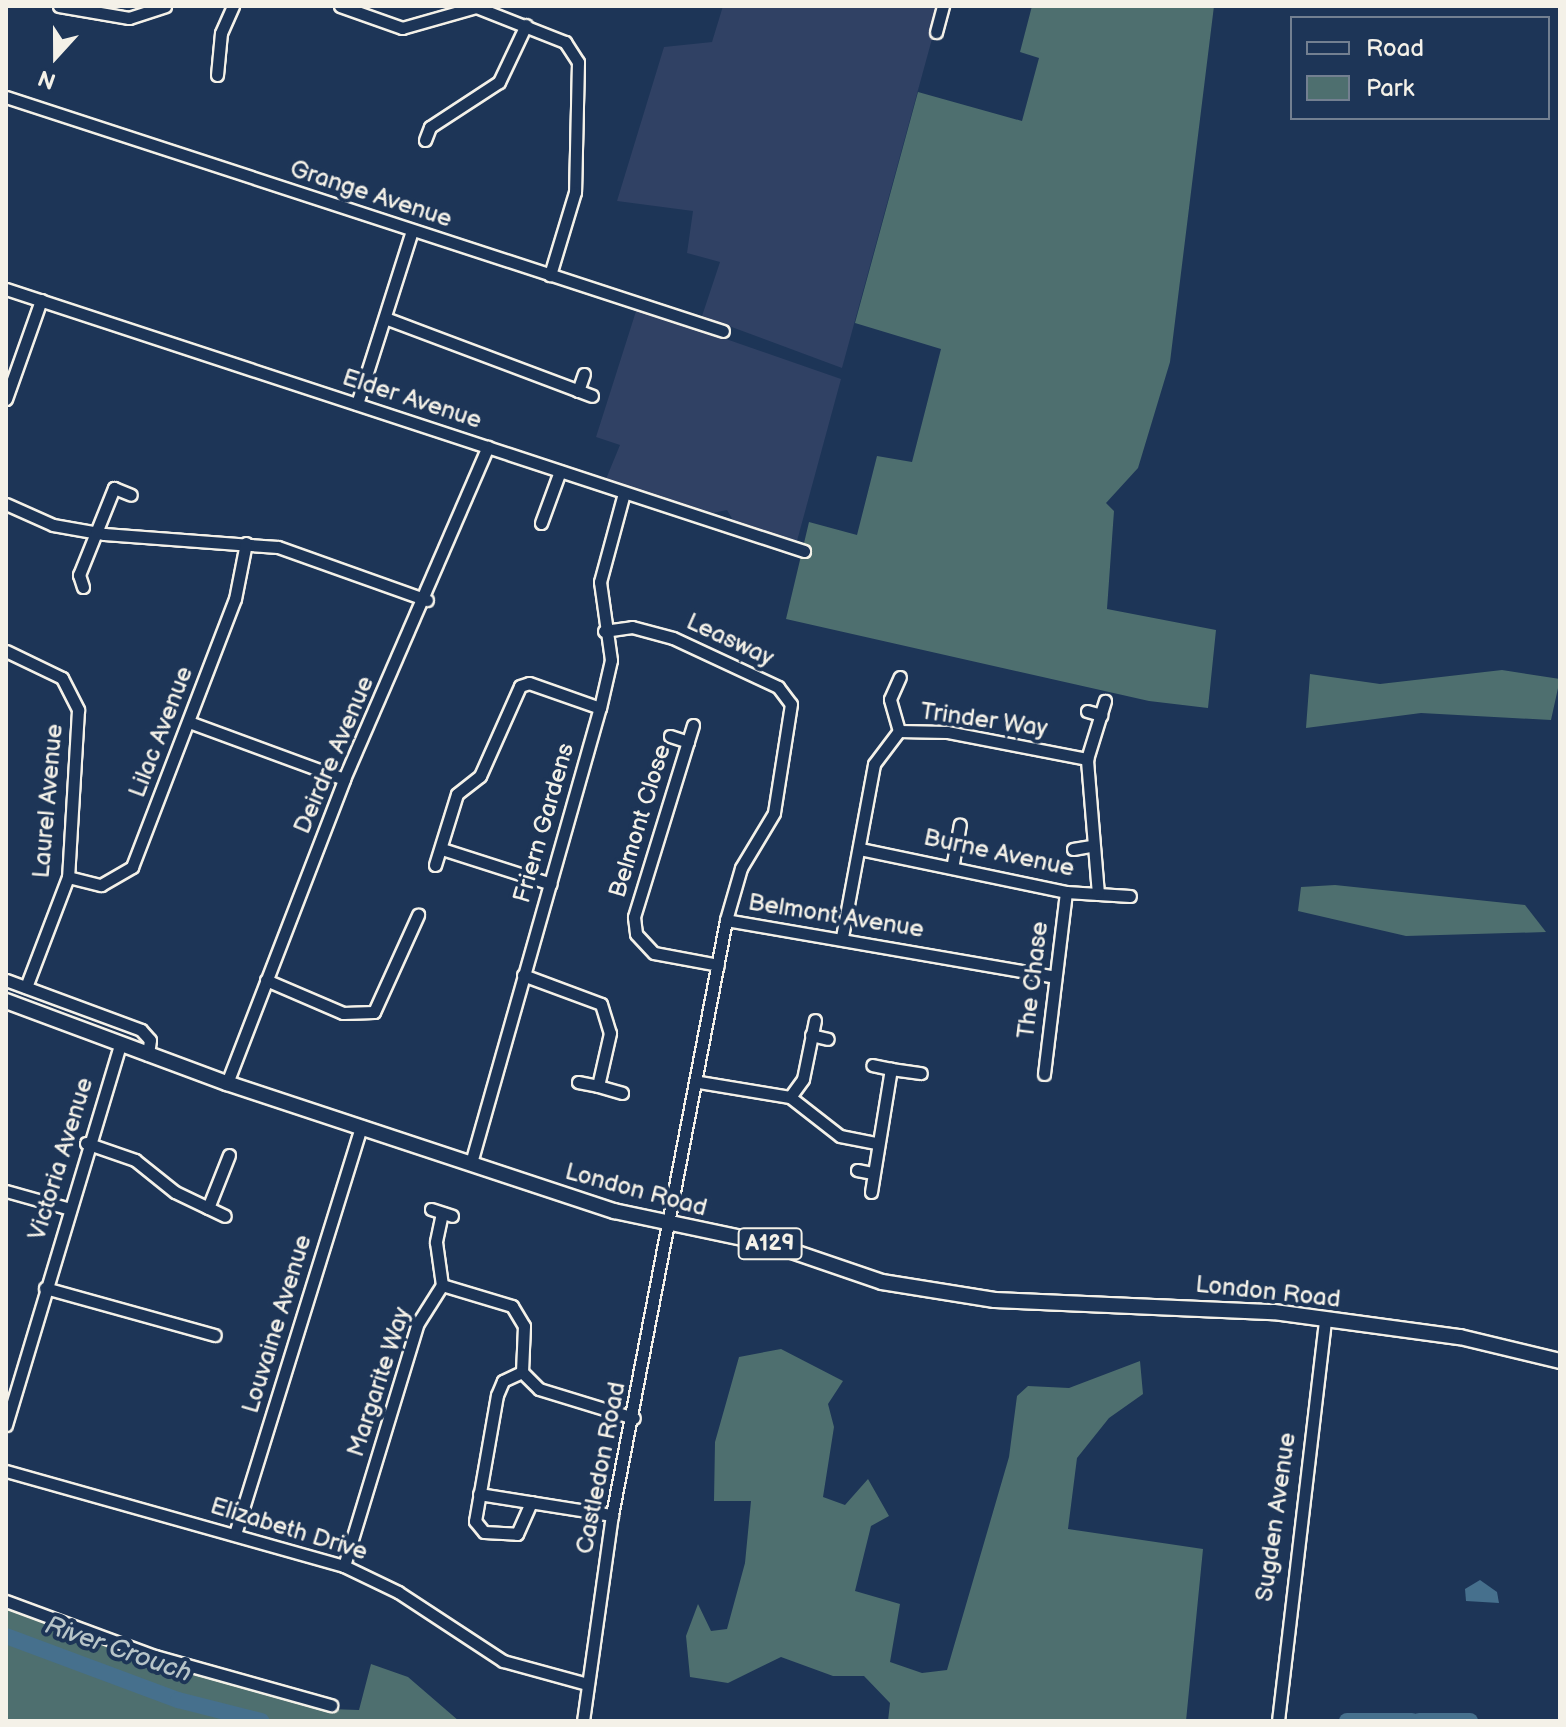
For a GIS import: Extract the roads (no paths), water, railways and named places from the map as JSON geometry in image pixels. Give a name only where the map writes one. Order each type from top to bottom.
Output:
[{"type":"main road","name":"London Road","points":[[6,1001],[227,1083],[471,1163],[671,1226],[771,1244],[882,1282],[995,1300],[1201,1305],[1325,1319],[1457,1336],[1560,1361]]},
{"type":"street","points":[[59,6],[129,18],[165,6]]},
{"type":"street","points":[[217,75],[221,33],[233,6]]},
{"type":"street","points":[[340,6],[391,28],[476,7],[565,42],[578,62],[575,192],[550,275]]},
{"type":"street","points":[[936,32],[943,6]]},
{"type":"street","points":[[425,140],[430,127],[499,82],[526,25]]},
{"type":"street","name":"Grange Avenue","points":[[6,97],[723,331]]},
{"type":"street","points":[[357,404],[412,231]]},
{"type":"street","name":"Elder Avenue","points":[[6,289],[804,551]]},
{"type":"street","points":[[6,399],[41,300]]},
{"type":"street","points":[[385,318],[592,396]]},
{"type":"street","points":[[578,391],[584,374]]},
{"type":"street","name":"Deirdre Avenue","points":[[227,1083],[344,779],[427,600],[488,447]]},
{"type":"street","points":[[542,523],[560,471]]},
{"type":"street","points":[[83,587],[79,575],[114,488],[131,495]]},
{"type":"street","name":"Friern Gardens","points":[[471,1163],[611,660],[604,631],[600,582],[624,493]]},
{"type":"street","points":[[6,504],[95,532],[246,543],[372,575],[427,600]]},
{"type":"street","name":"Lilac Avenue","points":[[68,877],[101,885],[132,867],[235,599],[246,543]]},
{"type":"street","name":"Leasway","points":[[604,631],[632,627],[673,638],[778,687],[791,704],[774,813],[741,868],[726,920]]},
{"type":"street","name":"Laurel Avenue","points":[[6,651],[62,678],[78,710],[68,877],[26,987]]},
{"type":"street","points":[[899,731],[890,699],[900,677]]},
{"type":"street","points":[[435,865],[457,794],[480,776],[520,686],[529,683],[600,708]]},
{"type":"street","points":[[1098,894],[1090,846],[1087,759],[1105,701]]},
{"type":"street","points":[[1087,711],[1101,715]]},
{"type":"street","points":[[189,722],[344,779]]},
{"type":"street","name":"Belmont Close","points":[[693,725],[645,867],[636,934],[654,953],[718,965]]},
{"type":"street","name":"Trinder Way","points":[[842,937],[872,772],[883,745],[899,731],[947,732],[1087,759]]},
{"type":"street","points":[[670,736],[688,742]]},
{"type":"street","points":[[953,863],[960,825]]},
{"type":"street","points":[[1073,849],[1090,846]]},
{"type":"street","points":[[442,849],[551,884]]},
{"type":"street","name":"Burne Avenue","points":[[860,849],[953,863],[1066,892],[1130,896]]},
{"type":"street","name":"The Chase","points":[[1044,1074],[1066,892]]},
{"type":"street","points":[[266,980],[343,1013],[374,1012],[418,915]]},
{"type":"street","name":"Belmont Avenue","points":[[671,1226],[726,920],[842,937],[1055,977]]},
{"type":"street","points":[[523,975],[601,1004],[610,1033],[598,1086]]},
{"type":"street","points":[[6,980],[141,1030],[150,1040],[148,1055]]},
{"type":"street","points":[[790,1097],[803,1079],[815,1020]]},
{"type":"street","points":[[811,1035],[828,1039]]},
{"type":"street","name":"Victoria Avenue","points":[[6,1425],[86,1143],[120,1045]]},
{"type":"street","points":[[872,1065],[921,1073]]},
{"type":"street","points":[[871,1192],[876,1143],[891,1069]]},
{"type":"street","points":[[578,1082],[622,1093]]},
{"type":"street","points":[[699,1082],[790,1097],[833,1132],[876,1143]]},
{"type":"street","name":"Louvaine Avenue","points":[[235,1534],[361,1126]]},
{"type":"street","points":[[86,1143],[135,1160],[225,1216]]},
{"type":"street","points":[[208,1208],[229,1155]]},
{"type":"street","points":[[857,1170],[873,1173]]},
{"type":"street","points":[[6,1191],[67,1208]]},
{"type":"street","points":[[442,1213],[436,1242],[442,1285],[512,1306],[524,1326],[522,1372],[539,1389],[634,1418]]},
{"type":"street","name":"Castledon Road","points":[[583,1721],[612,1515],[671,1226]]},
{"type":"street","name":"Margarite Way","points":[[344,1566],[418,1323],[442,1285]]},
{"type":"street","points":[[45,1288],[215,1335]]},
{"type":"street","name":"Sugden Avenue","points":[[1278,1721],[1325,1319]]},
{"type":"street","points":[[522,1372],[503,1381],[497,1395],[475,1521],[484,1532],[523,1531],[531,1502]]},
{"type":"street","name":"Elizabeth Drive","points":[[6,1471],[344,1566],[398,1592],[503,1661],[587,1684]]},
{"type":"street","points":[[479,1494],[612,1515]]},
{"type":"street","points":[[6,1601],[155,1656],[331,1705]]},
{"type":"waterway","name":"River Crouch","points":[[6,1636],[178,1700],[261,1721]]},
{"type":"waterway","name":"River Crouch","points":[[1347,1721],[1412,1721]]},
{"type":"waterway","name":"River Crouch","points":[[1419,1721],[1470,1721]]}]
